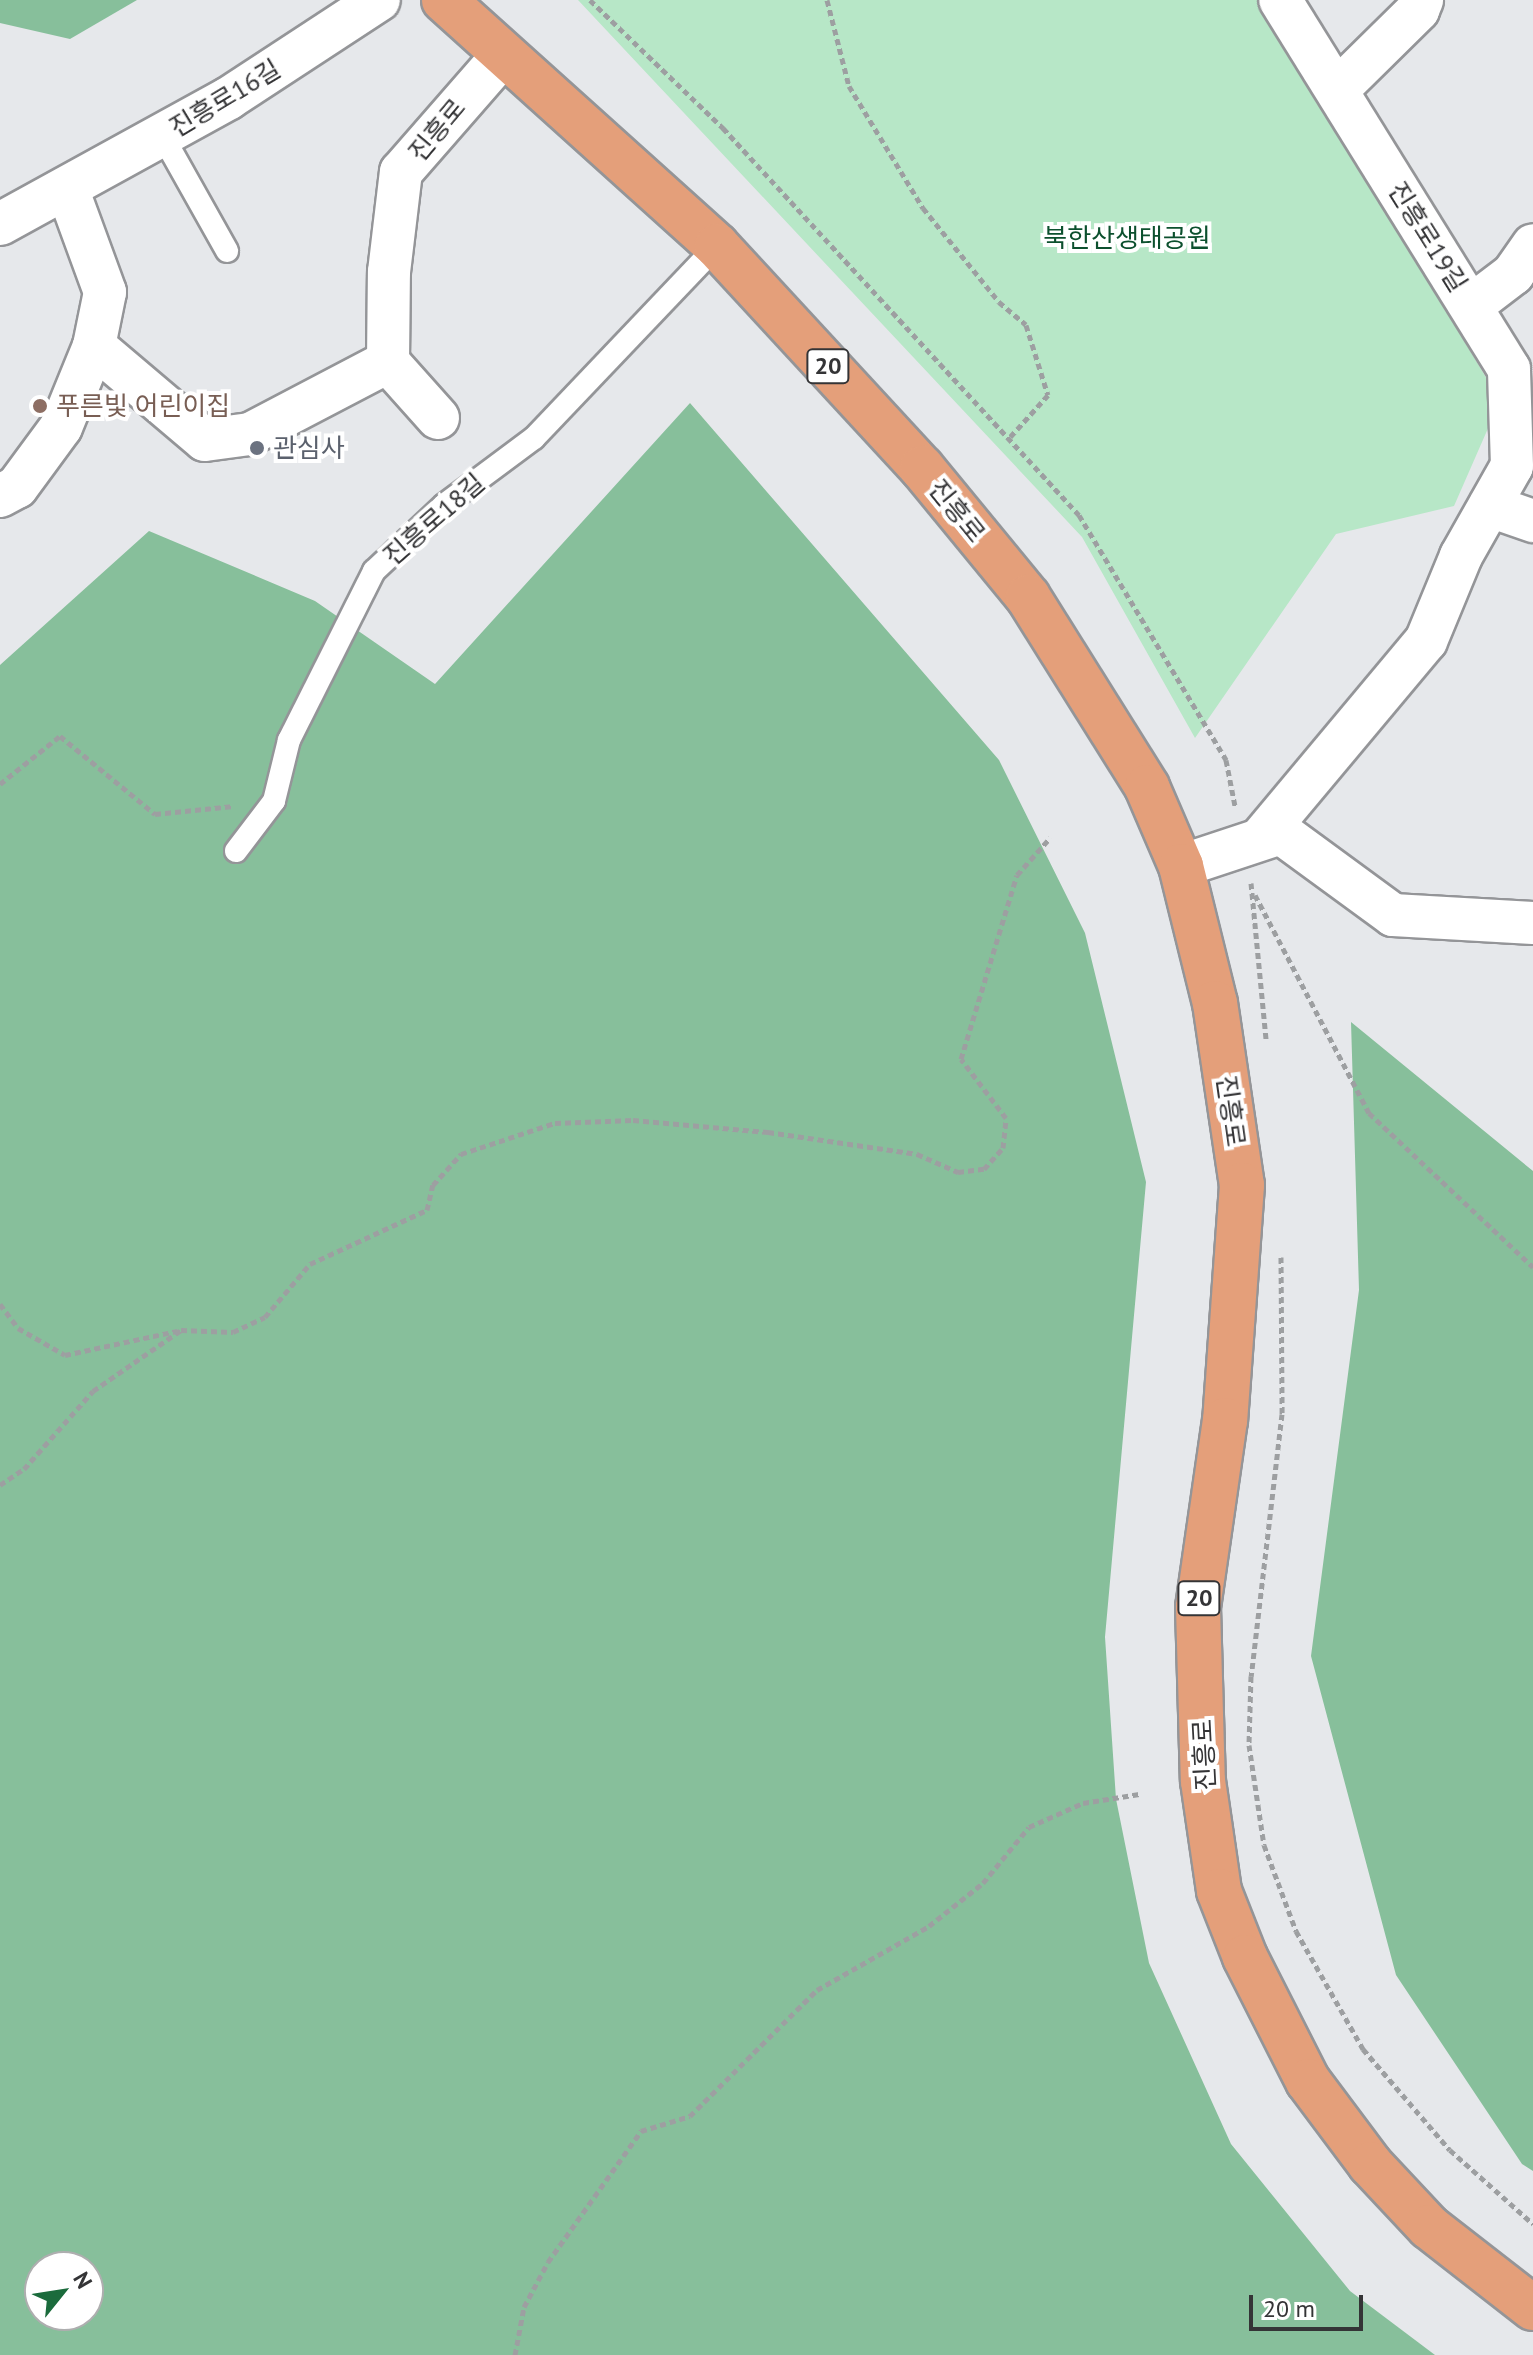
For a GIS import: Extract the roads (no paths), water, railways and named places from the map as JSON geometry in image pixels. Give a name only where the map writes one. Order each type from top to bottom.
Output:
[{"type":"main road","name":"진흥로","points":[[444,0],[717,246],[922,468],[1028,597],[1112,726],[1147,787],[1181,866],[1215,1003],[1242,1185],[1225,1420],[1198,1607],[1203,1781],[1219,1891],[1257,1982],[1308,2081],[1370,2164],[1429,2227],[1533,2308]]},
{"type":"street","name":"진흥로16길","points":[[0,224],[229,98],[379,0]]},
{"type":"street","name":"진흥로19길","points":[[1249,844],[1426,641],[1461,556],[1512,466],[1522,407],[1509,369],[1280,0]]},
{"type":"street","points":[[1337,90],[1418,10],[1422,0]]},
{"type":"street","name":"진흥로","points":[[388,362],[389,272],[401,172],[504,54]]},
{"type":"street","points":[[0,496],[17,487],[61,427],[94,346],[105,292],[67,188]]},
{"type":"street","points":[[1471,306],[1513,274],[1533,245]]},
{"type":"street","points":[[94,346],[205,440],[250,434],[388,362],[438,418]]},
{"type":"street","points":[[1490,506],[1533,521]]},
{"type":"street","points":[[1181,866],[1281,833],[1393,915],[1533,923]]},
{"type":"lane","points":[[162,135],[227,251]]},
{"type":"lane","name":"진흥로18길","points":[[236,851],[274,801],[289,740],[374,571],[444,505],[534,438],[717,246]]},
{"type":"place","name":"푸른빛 어린이집","points":[[40,406]]},
{"type":"place","name":"관심사","points":[[257,448]]},
{"type":"park label","name":"북한산생태공원","points":[[1127,238]]}]
